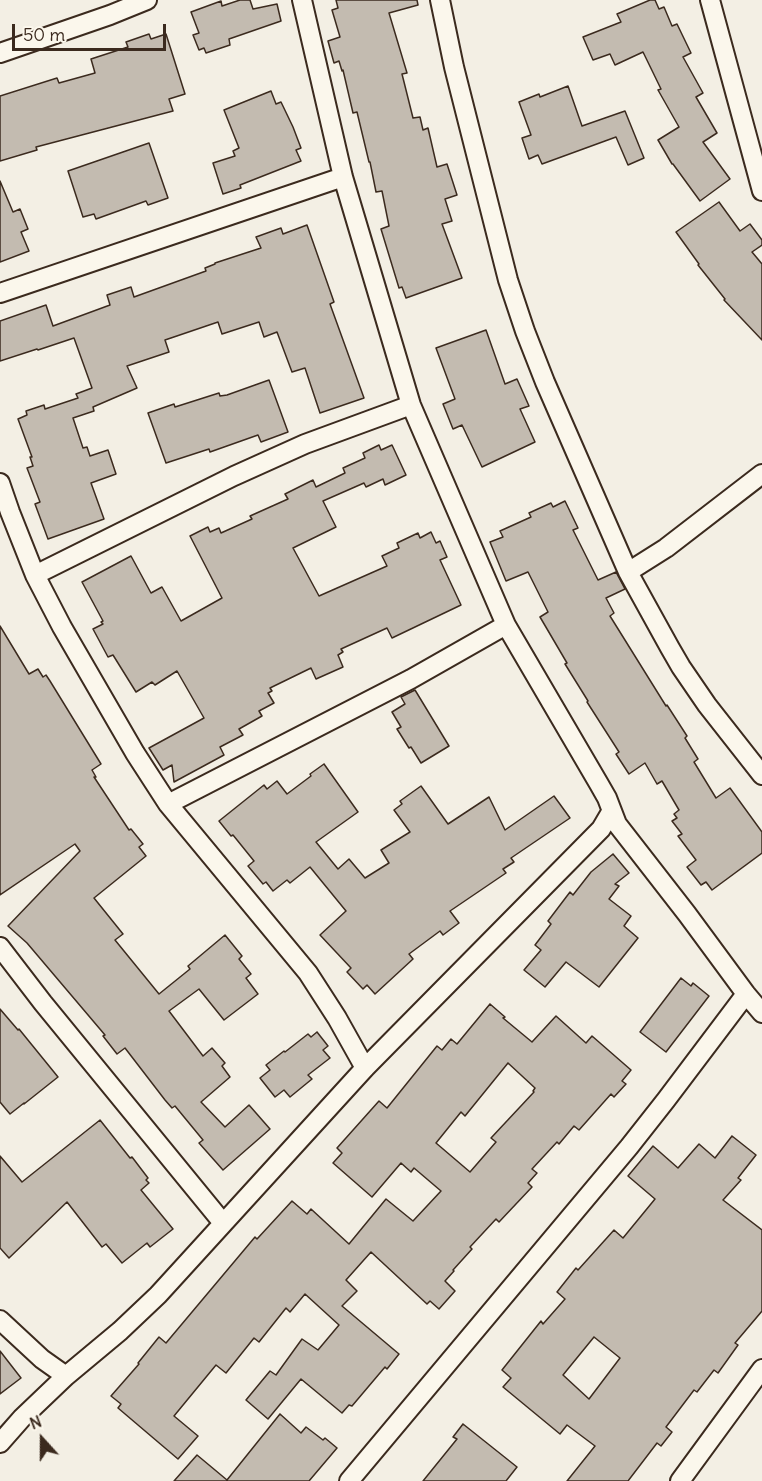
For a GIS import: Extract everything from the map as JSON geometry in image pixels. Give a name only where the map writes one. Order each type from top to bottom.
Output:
[{"type":"street","points":[[0,53],[147,0]]},
{"type":"street","points":[[302,0],[343,177],[411,405],[506,625],[607,798],[617,824],[762,1014]]},
{"type":"street","points":[[440,0],[454,67],[508,280],[544,382],[628,572],[681,667],[707,705],[762,775]]},
{"type":"street","points":[[710,0],[762,191]]},
{"type":"street","points":[[0,293],[343,177]]},
{"type":"street","points":[[35,575],[234,476],[304,444],[411,405]]},
{"type":"street","points":[[628,572],[666,548],[762,474]]},
{"type":"street","points":[[0,483],[9,512],[35,575],[62,627],[135,753],[168,804],[308,973],[365,1068]]},
{"type":"street","points":[[168,804],[411,679],[506,625]]},
{"type":"street","points":[[0,1443],[22,1418],[66,1376],[120,1331],[158,1295],[365,1068],[601,829],[611,812]]},
{"type":"street","points":[[0,947],[223,1223]]},
{"type":"street","points":[[349,1481],[629,1147],[746,994]]},
{"type":"street","points":[[0,1320],[42,1359],[66,1376]]},
{"type":"street","points":[[680,1481],[762,1369]]},
{"type":"building","points":[[240,0],[250,0],[253,9],[277,4],[281,21],[229,39],[230,45],[206,53],[204,48],[199,50],[193,35],[199,33],[191,12],[221,1],[222,6]]},
{"type":"building","points":[[336,0],[417,0],[418,5],[389,13],[407,73],[402,74],[413,118],[420,117],[423,130],[428,128],[437,167],[447,164],[457,195],[445,199],[452,221],[442,224],[462,278],[406,298],[402,287],[399,288],[381,229],[389,226],[382,191],[376,192],[357,112],[353,113],[343,70],[339,61],[334,63],[328,41],[340,37],[332,10],[338,8]]},
{"type":"building","points":[[655,0],[659,9],[664,7],[672,26],[677,24],[691,53],[683,57],[703,93],[696,97],[717,133],[703,142],[730,179],[700,201],[672,164],[658,140],[679,127],[658,90],[661,89],[643,52],[615,65],[610,54],[593,60],[583,37],[621,22],[617,14]]},
{"type":"building","points":[[149,34],[151,39],[166,34],[185,94],[169,99],[173,111],[36,147],[37,150],[0,161],[0,96],[57,78],[59,83],[95,73],[91,59],[128,47],[126,42]]},
{"type":"building","points":[[568,86],[582,126],[625,111],[644,158],[628,165],[616,137],[542,164],[538,155],[529,159],[522,138],[531,135],[519,102]]},
{"type":"building","points":[[271,91],[276,104],[281,102],[293,127],[301,148],[296,150],[301,161],[223,194],[213,163],[235,156],[233,151],[239,148],[224,110]]},
{"type":"building","points":[[149,143],[168,198],[148,205],[146,201],[96,219],[94,214],[83,217],[68,171]]},
{"type":"building","points":[[0,181],[13,212],[20,209],[28,229],[21,232],[29,251],[0,262]]},
{"type":"building","points":[[719,202],[740,231],[750,224],[762,240],[762,245],[752,252],[762,264],[762,340],[724,300],[676,232]]},
{"type":"building","points":[[307,225],[334,302],[330,304],[364,398],[320,413],[305,368],[292,372],[277,332],[264,337],[259,322],[222,334],[218,322],[165,340],[169,352],[127,366],[137,388],[93,407],[94,411],[73,418],[83,448],[87,447],[90,456],[108,450],[116,474],[91,483],[104,519],[48,539],[35,504],[40,502],[27,468],[33,466],[30,457],[32,457],[18,419],[27,415],[26,411],[44,405],[45,409],[78,398],[76,394],[92,388],[74,338],[0,361],[0,321],[46,305],[53,326],[110,305],[107,295],[131,287],[134,297],[206,271],[205,268],[215,263],[261,248],[256,237],[281,228],[283,234]]},
{"type":"building","points":[[486,330],[505,384],[517,379],[529,406],[520,409],[535,442],[482,467],[462,425],[453,429],[443,404],[455,399],[436,348]]},
{"type":"building","points":[[269,380],[288,432],[261,442],[258,435],[210,452],[209,449],[166,463],[148,413],[219,393],[220,396],[227,395]]},
{"type":"building","points":[[379,445],[381,450],[392,445],[406,475],[385,485],[383,479],[366,487],[364,483],[323,501],[336,527],[293,548],[319,596],[387,566],[382,556],[399,548],[397,543],[418,533],[420,538],[431,532],[436,543],[440,541],[447,557],[440,560],[461,605],[392,638],[387,628],[341,649],[343,652],[338,655],[343,667],[316,679],[311,668],[270,688],[272,691],[268,693],[274,703],[259,711],[262,716],[239,729],[243,735],[220,747],[224,755],[174,782],[172,765],[163,770],[149,748],[204,718],[177,671],[155,685],[152,682],[136,692],[113,655],[108,657],[93,629],[103,624],[101,622],[103,621],[82,582],[131,556],[151,593],[162,587],[181,621],[222,598],[190,536],[208,527],[210,532],[219,528],[221,533],[252,519],[250,516],[288,499],[285,494],[313,480],[316,487],[345,473],[343,468],[365,458],[363,453]]},
{"type":"building","points":[[565,501],[578,528],[573,530],[598,580],[616,572],[625,589],[606,598],[614,613],[610,616],[687,736],[685,738],[698,759],[694,762],[716,798],[730,788],[762,832],[762,853],[712,890],[706,882],[701,885],[687,867],[696,860],[678,836],[682,834],[672,821],[677,818],[674,814],[679,810],[662,781],[657,784],[645,763],[629,774],[616,754],[619,752],[587,702],[540,617],[548,612],[528,572],[506,581],[490,542],[503,537],[500,531],[531,517],[529,513],[551,503],[553,507]]},
{"type":"building","points":[[0,626],[29,674],[38,669],[43,677],[46,675],[50,681],[101,764],[92,770],[96,777],[94,777],[129,830],[131,829],[143,844],[139,847],[146,856],[94,898],[123,934],[115,940],[159,994],[190,969],[188,966],[225,935],[242,956],[239,959],[251,974],[246,978],[258,994],[224,1020],[199,989],[169,1011],[203,1056],[212,1048],[225,1063],[222,1066],[230,1077],[201,1102],[225,1127],[249,1105],[270,1129],[223,1170],[199,1143],[203,1140],[175,1106],[172,1108],[165,1100],[125,1048],[117,1054],[103,1036],[105,1035],[27,943],[8,926],[80,851],[75,844],[0,895]]},
{"type":"building","points":[[415,690],[449,746],[421,763],[397,729],[401,727],[392,712],[405,704],[401,697]]},
{"type":"building","points":[[324,764],[358,812],[316,842],[338,869],[349,859],[365,878],[389,863],[381,850],[410,832],[394,810],[402,804],[400,801],[421,786],[448,824],[489,797],[505,830],[554,796],[570,818],[511,858],[514,862],[503,869],[506,873],[450,911],[459,923],[443,935],[440,931],[409,954],[413,959],[375,994],[367,985],[363,989],[347,972],[351,968],[320,935],[346,911],[310,867],[290,883],[287,880],[273,891],[266,882],[263,884],[248,866],[254,861],[219,821],[264,785],[267,789],[277,781],[287,794]]},
{"type":"building","points":[[613,854],[629,873],[615,884],[619,886],[609,899],[631,916],[624,926],[638,938],[599,987],[566,962],[545,987],[524,970],[541,950],[535,945],[551,924],[548,921],[570,892],[573,895],[591,872]]},
{"type":"building","points":[[681,978],[691,986],[693,983],[709,996],[666,1052],[640,1032]]},
{"type":"building","points":[[490,1004],[532,1042],[556,1016],[586,1043],[592,1036],[631,1070],[622,1081],[626,1084],[614,1097],[611,1094],[579,1130],[574,1126],[559,1144],[557,1142],[532,1169],[537,1173],[528,1183],[532,1187],[499,1222],[496,1219],[470,1247],[472,1249],[445,1281],[455,1291],[439,1309],[430,1301],[427,1304],[371,1252],[346,1280],[357,1291],[342,1306],[399,1354],[352,1406],[349,1405],[342,1413],[301,1379],[268,1419],[246,1400],[270,1371],[276,1375],[302,1339],[318,1350],[339,1325],[305,1294],[290,1312],[286,1308],[259,1342],[254,1338],[226,1373],[216,1365],[174,1416],[198,1436],[178,1459],[118,1408],[121,1404],[111,1396],[159,1337],[166,1343],[255,1237],[257,1239],[292,1201],[307,1214],[311,1209],[349,1244],[386,1199],[413,1221],[441,1191],[414,1168],[411,1172],[401,1163],[372,1197],[333,1163],[342,1153],[337,1148],[379,1101],[387,1108],[437,1046],[442,1050],[451,1039],[457,1044]],"holes":[[[508,1063],[535,1088],[534,1092],[491,1138],[496,1142],[470,1172],[436,1143],[461,1112],[465,1116]]]},
{"type":"building","points":[[0,1009],[58,1077],[10,1114],[0,1102]]},
{"type":"building","points":[[317,1032],[328,1046],[323,1050],[330,1058],[308,1075],[312,1079],[290,1097],[284,1090],[275,1097],[260,1078],[270,1070],[266,1065],[308,1034],[311,1037]]},
{"type":"building","points":[[100,1120],[148,1178],[146,1180],[149,1183],[141,1190],[173,1229],[150,1247],[147,1243],[122,1263],[106,1244],[102,1247],[67,1202],[9,1258],[0,1248],[0,1156],[22,1182]]},
{"type":"building","points":[[732,1136],[756,1155],[738,1178],[741,1180],[723,1200],[762,1230],[762,1311],[735,1343],[738,1345],[718,1373],[714,1370],[697,1392],[694,1390],[666,1427],[672,1432],[661,1446],[657,1443],[628,1481],[567,1481],[595,1446],[567,1425],[560,1434],[503,1387],[511,1378],[502,1370],[541,1321],[543,1324],[565,1299],[557,1292],[576,1268],[578,1270],[614,1230],[623,1238],[655,1199],[628,1176],[653,1146],[678,1168],[699,1144],[715,1158]],"holes":[[[594,1337],[620,1358],[589,1399],[563,1375]]]},
{"type":"building","points":[[0,1351],[21,1378],[0,1394]]},
{"type":"building","points":[[280,1414],[301,1433],[306,1427],[337,1448],[309,1481],[174,1481],[197,1455],[227,1480]]},
{"type":"building","points":[[463,1424],[517,1467],[506,1481],[423,1481],[457,1439],[453,1437]]}]
